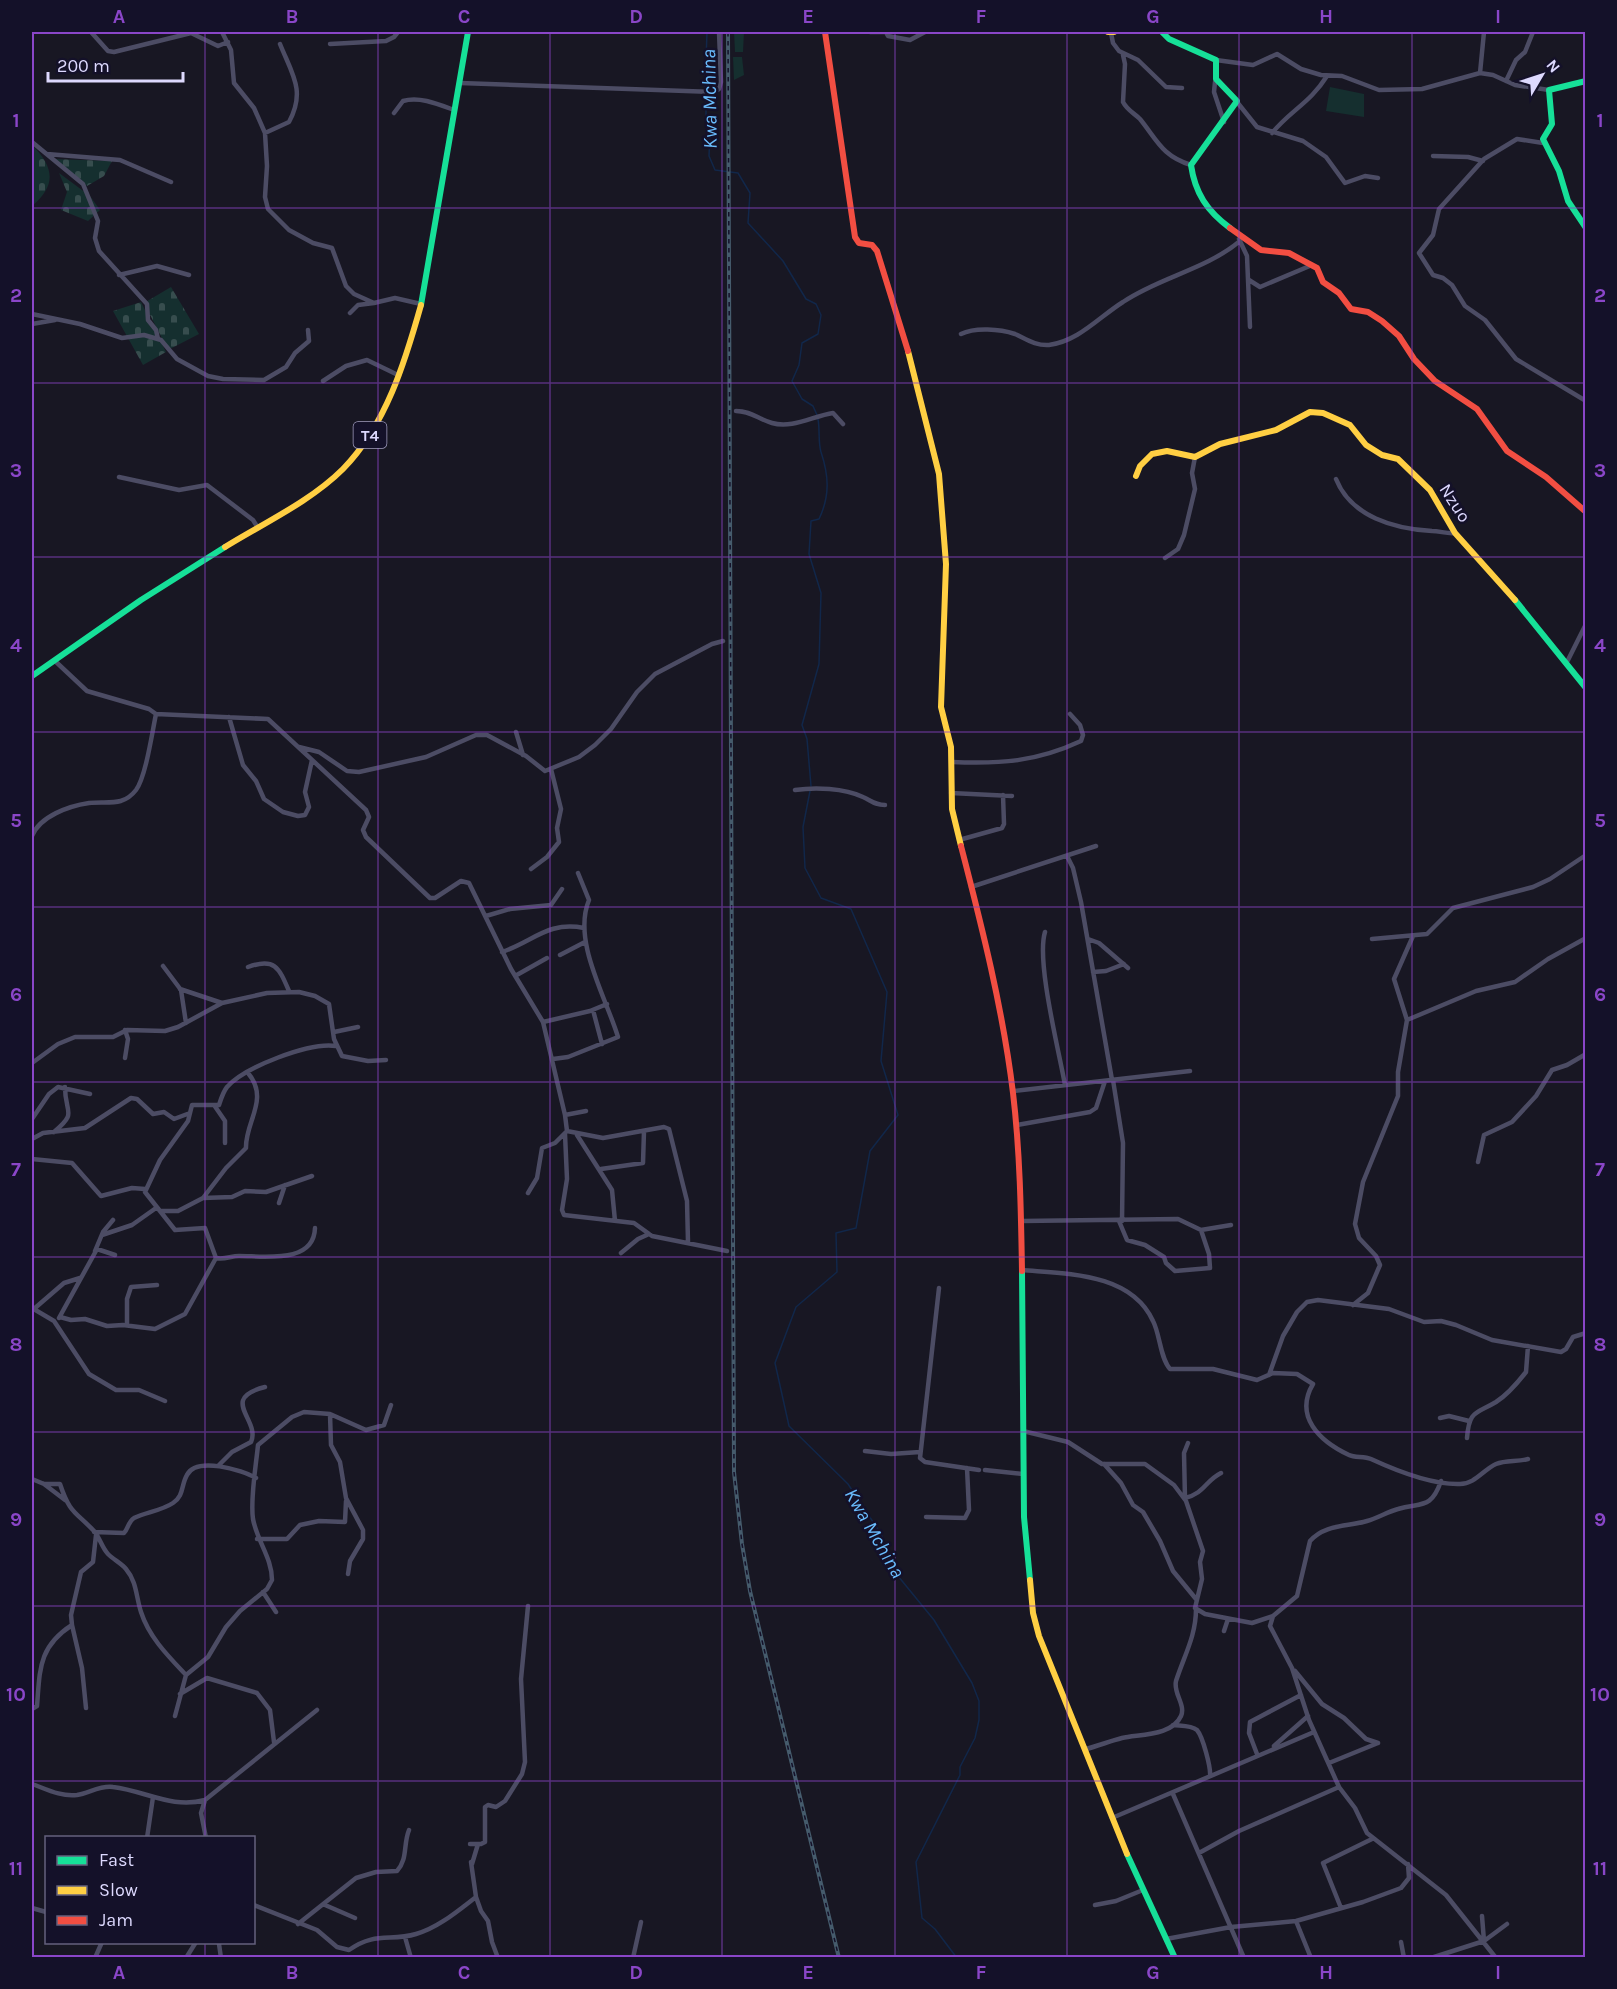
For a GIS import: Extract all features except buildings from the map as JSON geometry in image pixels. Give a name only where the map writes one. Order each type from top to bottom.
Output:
[{"type":"main road","name":"T4","points":[[32,676],[141,600],[314,492],[351,459],[379,421],[398,375],[421,304],[468,32]]},
{"type":"main road","points":[[825,32],[855,237],[861,244],[874,246],[878,253],[918,384],[939,474],[946,574],[941,707],[952,762],[953,821],[986,943],[1017,1125],[1022,1221],[1023,1474],[1026,1552],[1033,1613],[1039,1636],[1112,1818],[1175,1958]]},
{"type":"main road","points":[[1162,32],[1169,39],[1216,60],[1213,69],[1215,82],[1237,102],[1191,165],[1194,186],[1209,212],[1261,250],[1289,253],[1312,265],[1321,273],[1323,282],[1339,293],[1351,309],[1368,312],[1382,321],[1399,336],[1414,359],[1435,381],[1456,398],[1477,409],[1507,452],[1546,477],[1586,512]]},
{"type":"main road","points":[[1586,81],[1549,90],[1550,128],[1544,137],[1544,143],[1559,171],[1568,201],[1586,228]]},
{"type":"main road","name":"Nzuo","points":[[1195,457],[1220,444],[1276,430],[1310,412],[1323,413],[1353,426],[1372,450],[1398,459],[1418,482],[1434,494],[1441,512],[1455,533],[1524,610],[1586,688]]},
{"type":"main road","points":[[1136,476],[1142,459],[1152,453],[1182,452],[1195,457]]},
{"type":"street","points":[[91,32],[108,51],[114,52],[187,33],[195,33],[218,46],[228,42]]},
{"type":"street","points":[[222,32],[231,50],[234,83],[254,108],[265,133],[267,166],[264,197],[268,209],[289,230],[315,244],[329,246],[348,289],[374,303]]},
{"type":"street","points":[[330,44],[386,41],[398,32]]},
{"type":"street","points":[[458,83],[714,92],[719,89],[721,82],[719,32]]},
{"type":"street","points":[[870,32],[886,32],[888,36],[904,40],[925,32]]},
{"type":"street","points":[[1111,32],[1113,43],[1123,55],[1125,64],[1122,98],[1125,105],[1153,134],[1162,150],[1191,165]]},
{"type":"street","points":[[1480,73],[1484,32]]},
{"type":"street","points":[[1506,81],[1518,56],[1525,52],[1533,32]]},
{"type":"street","points":[[265,133],[286,124],[297,105],[297,86],[280,44]]},
{"type":"street","points":[[1216,60],[1253,65],[1277,54],[1301,69],[1327,76],[1342,76],[1373,88],[1408,91],[1480,73],[1549,90]]},
{"type":"street","points":[[1123,55],[1138,60],[1166,87],[1182,88]]},
{"type":"street","points":[[1272,133],[1283,120],[1307,103],[1327,76]]},
{"type":"street","points":[[1215,82],[1214,92],[1224,122]]},
{"type":"street","points":[[394,113],[403,101],[411,99],[454,110]]},
{"type":"street","points":[[1237,102],[1254,125],[1310,146],[1326,157],[1346,183],[1365,176],[1378,178]]},
{"type":"street","points":[[1544,143],[1517,139],[1483,161],[1437,212],[1433,235],[1421,248],[1420,255],[1433,275],[1443,278],[1452,285],[1465,306],[1485,320],[1516,359],[1586,401]]},
{"type":"street","points":[[32,142],[85,187],[99,225],[95,233],[96,242],[105,260],[147,304],[148,320],[156,330],[158,339]]},
{"type":"street","points":[[47,154],[120,160],[171,182]]},
{"type":"street","points":[[1433,156],[1468,157],[1483,161]]},
{"type":"street","points":[[1235,231],[1248,256],[1250,327]]},
{"type":"street","points":[[961,334],[975,329],[1012,333],[1037,344],[1060,343],[1099,321],[1122,302],[1211,261],[1240,241]]},
{"type":"street","points":[[1249,280],[1260,287],[1312,265]]},
{"type":"street","points":[[119,275],[157,266],[189,275]]},
{"type":"street","points":[[350,313],[358,305],[395,298],[421,304]]},
{"type":"street","points":[[32,314],[80,324],[122,338],[144,335],[158,339],[165,343],[177,359],[208,376],[259,381],[286,367],[295,353],[309,342],[308,330]]},
{"type":"street","points":[[32,324],[57,320]]},
{"type":"street","points":[[323,381],[346,366],[363,360],[370,361],[398,375]]},
{"type":"street","points":[[736,411],[748,411],[773,424],[795,424],[833,413],[843,424]]},
{"type":"street","points":[[1165,558],[1178,549],[1184,535],[1195,489],[1195,457]]},
{"type":"street","points":[[119,477],[179,490],[207,485],[253,520],[258,528]]},
{"type":"street","points":[[1336,478],[1344,496],[1380,522],[1416,532],[1455,533]]},
{"type":"street","points":[[1566,665],[1586,624]]},
{"type":"street","points":[[299,747],[319,752],[339,767],[353,772],[426,757],[479,735],[491,736],[523,755],[542,771],[551,769],[579,757],[595,745],[611,729],[637,692],[655,675],[712,644],[723,641]]},
{"type":"street","points":[[55,661],[87,691],[140,706],[156,714],[268,719],[368,812],[369,817],[363,830],[367,839],[430,898],[465,880],[475,892],[502,952],[543,1022],[566,1116],[567,1179],[562,1213],[568,1217],[634,1223],[649,1234],[727,1251]]},
{"type":"street","points":[[32,836],[37,825],[48,817],[78,805],[119,802],[129,797],[142,777],[156,714]]},
{"type":"street","points":[[952,762],[1018,762],[1070,746],[1082,740],[1083,735],[1080,725],[1070,714]]},
{"type":"street","points":[[229,717],[243,765],[256,781],[264,799],[271,806],[298,816],[305,815],[309,807],[305,792],[312,760]]},
{"type":"street","points":[[516,732],[523,755]]},
{"type":"street","points":[[531,869],[547,857],[559,842],[557,829],[561,810],[551,769]]},
{"type":"street","points":[[795,790],[811,788],[844,792],[863,797],[873,804],[885,805]]},
{"type":"street","points":[[951,793],[1012,796]]},
{"type":"street","points":[[959,840],[1002,828],[1004,825],[1003,795]]},
{"type":"street","points":[[971,887],[1096,846]]},
{"type":"street","points":[[1372,939],[1413,936],[1433,929],[1453,908],[1533,887],[1550,879],[1586,855]]},
{"type":"street","points":[[1067,856],[1077,884],[1088,939],[1123,1143],[1121,1221],[1127,1240],[1146,1245],[1164,1257],[1166,1263],[1175,1271],[1210,1269],[1209,1254],[1202,1230]]},
{"type":"street","points":[[553,1059],[568,1057],[618,1038],[585,942],[585,913],[589,899],[578,873]]},
{"type":"street","points":[[486,916],[513,908],[551,905],[562,889]]},
{"type":"street","points":[[502,952],[552,927],[571,925],[584,928]]},
{"type":"street","points":[[1045,932],[1042,947],[1065,1085]]},
{"type":"street","points":[[1353,1305],[1368,1293],[1380,1265],[1376,1256],[1357,1234],[1356,1215],[1363,1182],[1398,1096],[1398,1072],[1407,1020],[1394,979],[1413,936]]},
{"type":"street","points":[[1407,1020],[1476,991],[1515,982],[1548,959],[1586,938]]},
{"type":"street","points":[[1088,939],[1099,943],[1126,966],[1093,972]]},
{"type":"street","points":[[560,956],[585,942]]},
{"type":"street","points":[[515,976],[548,958]]},
{"type":"street","points":[[248,967],[261,962],[272,964],[280,972],[289,991]]},
{"type":"street","points":[[163,966],[180,989],[186,1023]]},
{"type":"street","points":[[180,989],[222,1003]]},
{"type":"street","points":[[32,1063],[73,1038],[113,1036],[125,1030],[162,1032],[186,1023],[222,1003],[267,993],[289,991],[310,994],[328,1003],[336,1046],[344,1057],[386,1060]]},
{"type":"street","points":[[543,1022],[593,1010],[607,1004]]},
{"type":"street","points":[[593,1010],[602,1044]]},
{"type":"street","points":[[334,1032],[358,1028]]},
{"type":"street","points":[[125,1030],[128,1039],[125,1058]]},
{"type":"street","points":[[330,1045],[334,1039]]},
{"type":"street","points":[[60,1317],[71,1320],[83,1318],[107,1326],[127,1325],[155,1329],[185,1314],[216,1258],[206,1228],[175,1230],[147,1197],[145,1189],[160,1160],[185,1126],[193,1105],[220,1104],[227,1087],[248,1073],[306,1047],[336,1046]]},
{"type":"street","points":[[1479,1162],[1484,1135],[1512,1122],[1536,1096],[1549,1072],[1568,1065],[1586,1054]]},
{"type":"street","points":[[1013,1091],[1190,1071]]},
{"type":"street","points":[[102,1235],[132,1225],[158,1209],[178,1211],[203,1198],[226,1168],[246,1149],[247,1135],[257,1106],[255,1084],[248,1073]]},
{"type":"street","points":[[1017,1125],[1090,1112],[1096,1108],[1106,1081]]},
{"type":"street","points":[[32,1119],[52,1091],[58,1087],[90,1094]]},
{"type":"street","points":[[54,1132],[66,1123],[69,1116],[65,1087]]},
{"type":"street","points":[[32,1139],[54,1132],[85,1128],[131,1098],[136,1099],[153,1114],[163,1112],[174,1119],[190,1113]]},
{"type":"street","points":[[213,1104],[225,1121],[225,1143]]},
{"type":"street","points":[[566,1116],[586,1111]]},
{"type":"street","points":[[566,1133],[603,1138],[664,1127],[670,1131],[687,1201],[688,1242]]},
{"type":"street","points":[[601,1169],[643,1163],[644,1131]]},
{"type":"street","points":[[528,1192],[537,1178],[542,1148],[555,1143],[566,1133]]},
{"type":"street","points":[[577,1135],[601,1169],[612,1190],[615,1221]]},
{"type":"street","points":[[32,1159],[72,1163],[102,1196],[132,1188],[145,1189]]},
{"type":"street","points":[[203,1198],[232,1197],[245,1191],[266,1192],[312,1176]]},
{"type":"street","points":[[279,1203],[285,1185]]},
{"type":"street","points":[[1022,1221],[1178,1219],[1202,1230],[1231,1225]]},
{"type":"street","points":[[54,1321],[60,1317],[102,1235],[113,1220]]},
{"type":"street","points":[[216,1258],[267,1257],[303,1252],[314,1241],[315,1228]]},
{"type":"street","points":[[621,1253],[638,1239],[649,1234]]},
{"type":"street","points":[[94,1252],[99,1248],[116,1255]]},
{"type":"street","points":[[1022,1270],[1083,1276],[1109,1282],[1132,1293],[1145,1304],[1170,1369],[1222,1370],[1257,1380],[1273,1373],[1297,1374],[1313,1384],[1305,1396],[1305,1411],[1314,1428],[1350,1455],[1368,1458],[1391,1469],[1464,1484],[1496,1464],[1528,1459]]},
{"type":"street","points":[[80,1278],[64,1283],[33,1308],[54,1321],[89,1374],[116,1390],[139,1390],[165,1401]]},
{"type":"street","points":[[127,1325],[127,1299],[130,1288],[157,1285]]},
{"type":"street","points":[[939,1288],[920,1458],[925,1462],[1023,1474]]},
{"type":"street","points":[[1269,1375],[1283,1336],[1302,1305],[1318,1300],[1400,1311],[1424,1322],[1441,1321],[1492,1340],[1561,1352],[1566,1349],[1569,1340],[1586,1333]]},
{"type":"street","points":[[1467,1438],[1469,1421],[1482,1408],[1501,1398],[1526,1372],[1528,1346]]},
{"type":"street","points":[[95,1533],[126,1532],[134,1519],[165,1507],[178,1498],[188,1472],[219,1465],[253,1439],[253,1433],[244,1412],[244,1401],[249,1391],[265,1387]]},
{"type":"street","points":[[175,1716],[186,1675],[208,1657],[225,1627],[271,1583],[272,1575],[268,1557],[257,1539],[252,1503],[258,1447],[261,1441],[297,1414],[311,1411],[330,1414],[355,1427],[376,1429],[386,1423],[391,1405]]},
{"type":"street","points":[[257,1539],[287,1539],[299,1526],[312,1522],[345,1522],[346,1498],[340,1462],[331,1444],[330,1414]]},
{"type":"street","points":[[1440,1418],[1449,1416],[1469,1421]]},
{"type":"street","points":[[1023,1431],[1068,1442],[1104,1464],[1121,1483],[1133,1505],[1143,1512],[1160,1541],[1175,1575],[1196,1599]]},
{"type":"street","points":[[1086,1749],[1121,1738],[1158,1732],[1173,1725],[1182,1714],[1175,1686],[1191,1642],[1196,1599],[1203,1576],[1200,1562],[1204,1552],[1186,1500],[1184,1453],[1188,1443]]},
{"type":"street","points":[[865,1451],[891,1454],[920,1452]]},
{"type":"street","points":[[1104,1464],[1145,1464],[1171,1482],[1186,1500]]},
{"type":"street","points":[[219,1465],[242,1470],[256,1478]]},
{"type":"street","points":[[926,1518],[965,1518],[969,1510],[968,1468]]},
{"type":"street","points":[[1186,1500],[1202,1492],[1210,1479],[1221,1473]]},
{"type":"street","points":[[32,1479],[44,1484],[65,1500],[79,1519],[95,1533],[106,1551],[125,1567],[137,1591],[141,1613],[160,1648],[186,1675]]},
{"type":"street","points":[[1196,1609],[1228,1620],[1256,1623],[1273,1616],[1297,1596],[1310,1541],[1315,1535],[1343,1525],[1368,1521],[1397,1509],[1426,1504],[1441,1481]]},
{"type":"street","points":[[44,1484],[60,1484],[65,1500]]},
{"type":"street","points":[[346,1498],[363,1530],[363,1539],[350,1561],[348,1574]]},
{"type":"street","points":[[86,1708],[82,1668],[71,1615],[81,1572],[93,1562],[95,1533]]},
{"type":"street","points":[[263,1592],[276,1612]]},
{"type":"street","points":[[470,1844],[484,1844],[487,1837],[484,1807],[488,1804],[496,1807],[505,1801],[524,1767],[521,1679],[528,1606]]},
{"type":"street","points":[[1273,1616],[1271,1629],[1292,1668],[1314,1732],[1339,1787],[1355,1808],[1372,1839],[1446,1895],[1496,1958]]},
{"type":"street","points":[[1224,1630],[1228,1620]]},
{"type":"street","points":[[32,1709],[37,1706],[39,1673],[51,1640],[72,1625]]},
{"type":"street","points":[[1292,1668],[1322,1704],[1344,1718],[1366,1739],[1378,1743],[1329,1763]]},
{"type":"street","points":[[179,1695],[207,1678],[252,1689],[270,1710],[274,1742]]},
{"type":"street","points":[[1257,1754],[1250,1733],[1250,1722],[1301,1695]]},
{"type":"street","points":[[32,1784],[60,1794],[76,1795],[110,1786],[181,1803],[205,1800],[316,1710]]},
{"type":"street","points":[[1272,1748],[1308,1716]]},
{"type":"street","points":[[1173,1725],[1190,1727],[1198,1731],[1211,1766],[1210,1776]]},
{"type":"street","points":[[1112,1818],[1173,1794],[1257,1754],[1314,1732]]},
{"type":"street","points":[[1199,1853],[1248,1827],[1339,1787]]},
{"type":"street","points":[[1173,1794],[1244,1958]]},
{"type":"street","points":[[147,1836],[153,1797]]},
{"type":"street","points":[[205,1800],[201,1813],[206,1836]]},
{"type":"street","points":[[298,1924],[360,1877],[397,1871],[404,1863],[404,1845],[409,1830]]},
{"type":"street","points":[[1341,1908],[1323,1862],[1372,1839]]},
{"type":"street","points":[[478,1844],[471,1864],[476,1897],[488,1921],[498,1958]]},
{"type":"street","points":[[1166,1939],[1231,1927],[1296,1921],[1397,1891],[1409,1878],[1408,1864]]},
{"type":"street","points":[[1095,1905],[1116,1901],[1143,1890]]},
{"type":"street","points":[[255,1905],[317,1930],[334,1944],[349,1950],[362,1940],[384,1936],[405,1937],[430,1929],[476,1897]]},
{"type":"street","points":[[325,1905],[355,1917]]},
{"type":"street","points":[[1482,1916],[1484,1941]]},
{"type":"street","points":[[1296,1921],[1311,1958]]},
{"type":"street","points":[[633,1958],[641,1922]]},
{"type":"street","points":[[1431,1958],[1484,1941],[1507,1924]]},
{"type":"street","points":[[405,1937],[411,1958]]},
{"type":"street","points":[[1401,1942],[1404,1958]]},
{"type":"street","points":[[186,1958],[195,1944]]},
{"type":"green space","points":[[734,32],[744,32],[743,52],[735,52]]},
{"type":"green space","points":[[733,57],[742,57],[744,75],[734,80]]},
{"type":"green space","points":[[1330,87],[1364,94],[1364,117],[1326,111]]},
{"type":"green space","points":[[32,145],[45,161],[50,176],[46,191],[32,206]]},
{"type":"green space","points":[[53,159],[112,161],[104,176],[87,186]]},
{"type":"green space","points":[[59,173],[90,196],[100,210],[88,221],[61,210],[67,192]]},
{"type":"green space","points":[[171,287],[199,334],[168,350],[144,303]]},
{"type":"green space","points":[[141,302],[166,352],[143,365],[113,311]]},
{"type":"waterway","name":"Kwa Mchina","points":[[705,89],[707,32]]},
{"type":"waterway","name":"Kwa Mchina","points":[[706,94],[706,117],[710,132],[709,156],[715,170],[738,173],[750,193],[748,223],[783,261],[806,299],[816,304],[821,315],[818,334],[802,343],[799,365],[792,381],[802,399],[813,406],[817,415]]},
{"type":"waterway","name":"Kwa Mchina","points":[[811,786],[807,739],[802,725],[819,664],[821,593],[809,554],[811,521],[819,519],[827,494],[826,469],[820,444],[818,419]]},
{"type":"waterway","name":"Kwa Mchina","points":[[810,791],[803,827],[805,868],[821,898],[851,909],[887,992],[881,1061],[898,1115],[870,1151],[856,1228],[836,1233],[837,1272],[796,1307],[775,1363],[789,1426],[848,1484],[881,1534],[898,1576],[934,1620],[972,1683],[979,1701],[979,1720],[975,1738],[960,1767],[960,1775],[916,1862],[922,1918],[935,1929],[957,1958]]},
{"type":"railway","points":[[728,32],[734,1472],[750,1591],[839,1958]]},
{"type":"traffic: fast","points":[[421,305],[468,32]]},
{"type":"traffic: fast","points":[[1162,32],[1169,39],[1216,60],[1216,79],[1237,101],[1191,165],[1203,201],[1230,228]]},
{"type":"traffic: fast","points":[[1586,81],[1549,90],[1552,124],[1543,139],[1559,171],[1568,201],[1586,228]]},
{"type":"traffic: fast","points":[[32,676],[141,600],[225,547]]},
{"type":"traffic: fast","points":[[1515,600],[1586,688]]},
{"type":"traffic: fast","points":[[1022,1271],[1024,1517],[1030,1580]]},
{"type":"traffic: fast","points":[[1127,1854],[1175,1958]]},
{"type":"traffic: slow","points":[[1108,32],[1114,32]]},
{"type":"traffic: slow","points":[[225,547],[317,491],[343,469],[358,452],[371,433],[392,392],[421,305]]},
{"type":"traffic: slow","points":[[908,351],[939,474],[946,564],[941,707],[951,747],[952,809],[961,846]]},
{"type":"traffic: slow","points":[[1136,476],[1140,466],[1152,454],[1167,451],[1195,457],[1220,444],[1276,430],[1310,412],[1323,413],[1350,425],[1366,445],[1382,455],[1398,459],[1430,490],[1455,533],[1515,600]]},
{"type":"traffic: slow","points":[[1030,1580],[1033,1613],[1039,1636],[1127,1854]]},
{"type":"traffic: jam","points":[[825,32],[855,237],[859,243],[872,245],[877,251],[908,351]]},
{"type":"traffic: jam","points":[[1230,228],[1261,250],[1289,253],[1317,268],[1323,282],[1339,293],[1351,309],[1368,312],[1382,321],[1399,336],[1414,359],[1435,381],[1477,409],[1507,451],[1546,477],[1586,512]]},
{"type":"traffic: jam","points":[[961,846],[991,969],[1009,1062],[1019,1159],[1022,1271]]}]
